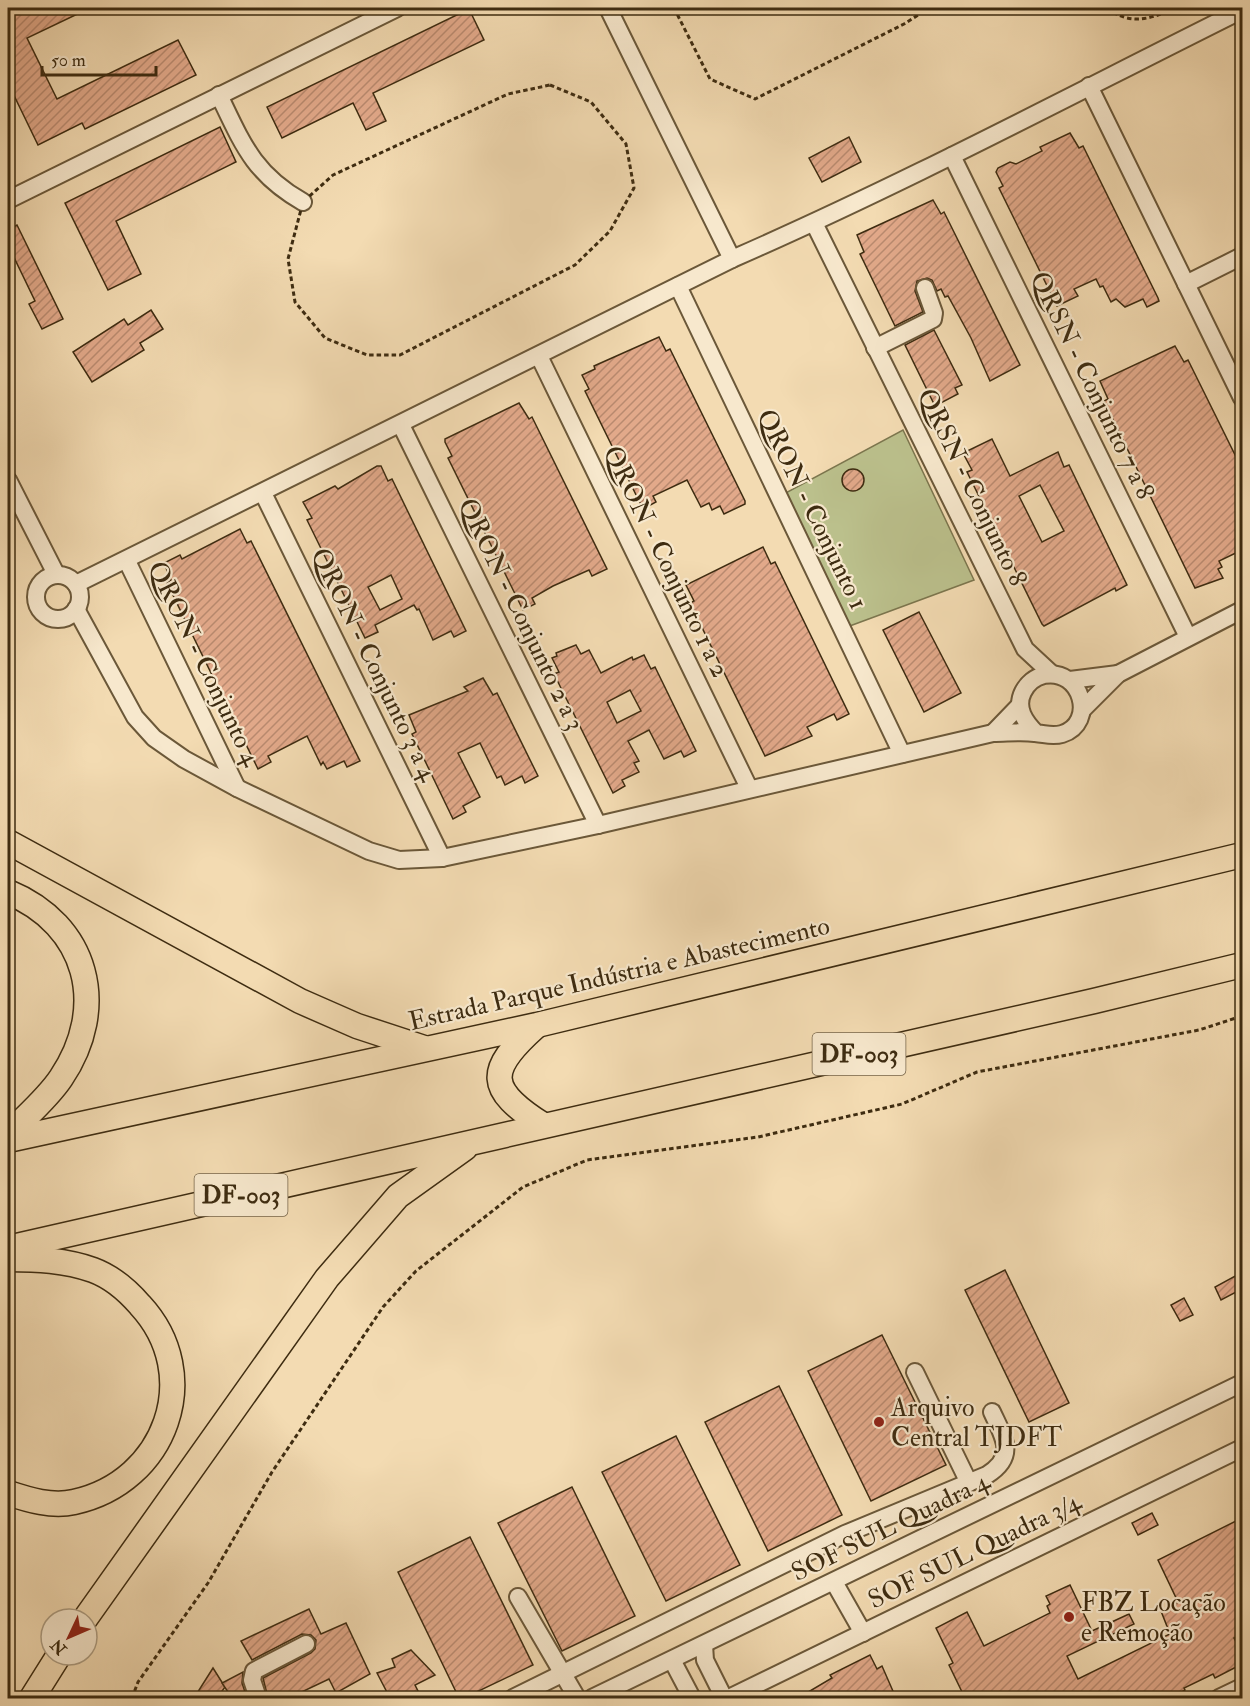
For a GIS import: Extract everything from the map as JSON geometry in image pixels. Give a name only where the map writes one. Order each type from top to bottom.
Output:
[{"type":"highway","points":[[8,842],[300,1001],[357,1026],[427,1049]]},
{"type":"highway","name":"Estrada Parque Indústria e Abastecimento","points":[[8,1138],[537,1025],[1242,855]]},
{"type":"highway","points":[[8,892],[42,911],[65,936],[81,964],[89,999],[82,1035],[61,1078],[8,1138]]},
{"type":"highway","name":"DF-003","points":[[8,1248],[1094,1001],[1242,965]]},
{"type":"highway","points":[[537,1025],[512,1048],[498,1072],[500,1084],[506,1096],[523,1113],[543,1125]]},
{"type":"highway","points":[[94,1607],[327,1278],[399,1196],[474,1142]]},
{"type":"highway","points":[[8,1259],[62,1262],[94,1271],[125,1288],[153,1319],[170,1352],[174,1384],[169,1417],[157,1441],[134,1470],[104,1492],[73,1503],[36,1502],[8,1493]]},
{"type":"highway","points":[[32,1698],[51,1667]]},
{"type":"street","points":[[8,200],[397,8]]},
{"type":"street","points":[[608,8],[732,258]]},
{"type":"street","points":[[76,584],[401,425],[732,258],[814,223],[952,156],[1242,10]]},
{"type":"street","points":[[1089,86],[1242,398]]},
{"type":"street","points":[[219,95],[259,169],[279,188],[303,202]]},
{"type":"street","name":"QRSN - Conjunto 7 a 8","points":[[952,156],[1188,637]]},
{"type":"street","name":"QRSN - Conjunto 8","points":[[814,223],[1025,649],[1052,674]]},
{"type":"street","points":[[1186,284],[1242,256]]},
{"type":"street","name":"QRON - Conjunto 1","points":[[678,286],[902,754]]},
{"type":"street","points":[[875,348],[933,319],[934,313],[925,288]]},
{"type":"street","name":"QRON - Conjunto 1 a 2","points":[[539,356],[750,788]]},
{"type":"street","name":"QRON - Conjunto 2 a 3","points":[[401,425],[598,825]]},
{"type":"street","points":[[8,480],[56,574]]},
{"type":"street","name":"QRON - Conjunto 3 a 4","points":[[262,493],[442,858]]},
{"type":"street","name":"QRON - Conjunto 4","points":[[127,561],[237,788]]},
{"type":"street","points":[[60,619],[69,616],[76,609],[80,592],[76,584],[68,577],[56,574],[40,584],[36,593],[37,603],[50,617],[60,619],[98,650]]},
{"type":"street","points":[[76,609],[135,717],[154,738],[184,759],[237,788],[369,851],[399,860],[442,858],[598,825],[993,733],[1036,733],[1051,737],[1065,733],[1077,724],[1082,710],[1118,674],[1242,610]]},
{"type":"street","name":"QRSN - Conjunto 8","points":[[1025,649],[1027,685]]},
{"type":"street","points":[[993,733],[1020,705],[1027,685],[1039,676],[1052,674],[1070,680],[1118,674]]},
{"type":"street","points":[[1070,680],[1080,693],[1082,710]]},
{"type":"street","points":[[1020,705],[1024,721],[1036,733]]},
{"type":"street","points":[[915,1372],[969,1483]]},
{"type":"street","name":"SOF SUL Quadra 4","points":[[592,1698],[1242,1383]]},
{"type":"street","points":[[513,1698],[845,1534],[995,1470],[1002,1463],[1006,1452],[1005,1441],[992,1412]]},
{"type":"street","name":"SOF SUL Quadra 3/4","points":[[729,1698],[1242,1448]]},
{"type":"street","points":[[834,1582],[863,1633]]},
{"type":"street","points":[[518,1597],[577,1698]]},
{"type":"street","points":[[258,1698],[252,1680],[254,1671],[306,1644]]},
{"type":"street","points":[[704,1645],[705,1660],[724,1698]]},
{"type":"street","points":[[672,1660],[692,1698]]},
{"type":"street","points":[[1219,1698],[1242,1687]]},
{"type":"path","points":[[674,8],[710,79],[755,99],[904,24],[929,8]]},
{"type":"path","points":[[1107,8],[1119,17],[1151,19],[1175,8]]},
{"type":"path","points":[[550,85],[591,102],[626,144],[634,188],[610,231],[574,265],[400,355],[367,355],[325,338],[295,302],[288,259],[303,202],[333,175],[508,94],[550,85]]},
{"type":"path","points":[[132,1698],[138,1682],[208,1583],[272,1472],[383,1307],[416,1271],[523,1188],[587,1160],[758,1137],[902,1104],[977,1072],[1199,1030],[1242,1016]]},
{"type":"green space","points":[[903,430],[974,580],[847,627],[780,496]]},
{"type":"building","points":[[8,8],[90,8],[27,38],[57,99],[178,40],[196,75],[85,129],[82,123],[38,145],[8,83]]},
{"type":"building","points":[[469,9],[484,40],[373,93],[386,121],[366,130],[353,103],[282,138],[267,107]]},
{"type":"building","points":[[220,127],[236,162],[116,221],[141,274],[108,290],[65,203]]},
{"type":"building","points":[[1070,133],[1079,148],[1083,146],[1158,298],[1159,301],[1147,307],[1143,299],[1125,307],[1116,299],[1111,302],[1103,286],[1100,287],[1096,279],[1074,289],[1078,296],[1057,306],[999,188],[1003,186],[996,172],[998,168],[1010,162],[1016,164],[1042,151],[1040,147]]},
{"type":"building","points":[[849,137],[861,162],[822,182],[809,158]]},
{"type":"building","points":[[933,200],[941,214],[944,212],[1020,365],[990,381],[971,338],[948,296],[945,297],[941,289],[937,291],[932,280],[927,278],[917,281],[915,291],[923,312],[895,326],[860,254],[864,252],[857,235]]},
{"type":"building","points":[[17,225],[63,319],[42,329],[29,304],[35,301],[8,245],[8,230]]},
{"type":"building","points":[[151,310],[163,329],[140,343],[144,350],[92,382],[73,352],[124,319],[128,325]]},
{"type":"building","points":[[934,330],[962,385],[955,388],[958,394],[935,406],[905,345]]},
{"type":"building","points":[[659,337],[666,351],[670,349],[745,501],[745,504],[724,514],[720,506],[712,510],[709,503],[701,507],[687,480],[653,496],[656,502],[643,509],[585,391],[589,389],[582,375],[595,369],[594,366]]},
{"type":"building","points":[[1175,346],[1184,362],[1188,360],[1242,469],[1242,550],[1219,561],[1222,567],[1218,569],[1223,578],[1195,588],[1104,401],[1108,399],[1100,381]]},
{"type":"building","points":[[519,403],[529,419],[532,417],[607,569],[592,576],[589,570],[553,586],[532,598],[535,604],[523,610],[448,458],[452,456],[445,442],[445,439]]},
{"type":"building","points":[[992,439],[1010,476],[1058,452],[1064,467],[1069,465],[1127,585],[1116,591],[1115,588],[1044,626],[967,472],[972,470],[963,453]],"holes":[[[1040,485],[1064,531],[1042,542],[1019,496]]]},
{"type":"building","points":[[377,466],[381,466],[388,481],[392,479],[466,631],[454,637],[451,631],[433,640],[419,609],[417,610],[414,605],[375,625],[378,632],[365,638],[307,520],[312,518],[303,502],[335,486],[338,489]],"holes":[[[391,575],[402,599],[380,610],[368,587]]]},
{"type":"building","points":[[853,469],[861,472],[864,480],[861,488],[853,491],[845,488],[842,480],[845,472]]},
{"type":"building","points":[[240,529],[247,543],[251,541],[360,761],[347,767],[344,761],[327,769],[323,762],[321,765],[307,736],[268,756],[271,762],[258,769],[167,583],[171,580],[164,563],[180,555],[182,559]]},
{"type":"building","points":[[763,547],[771,564],[775,562],[849,714],[837,720],[834,714],[807,727],[812,736],[765,756],[690,603],[694,601],[686,585]]},
{"type":"building","points":[[919,612],[961,693],[924,712],[883,630]]},
{"type":"building","points":[[576,645],[581,654],[589,650],[601,673],[632,657],[633,660],[644,655],[651,669],[655,667],[696,751],[684,757],[681,751],[664,759],[649,730],[628,741],[639,761],[634,763],[639,772],[622,780],[625,786],[613,793],[554,674],[559,672],[552,658],[557,656],[556,653]],"holes":[[[630,690],[641,711],[617,723],[607,702]]]},
{"type":"building","points":[[483,678],[493,695],[497,693],[538,776],[525,783],[522,776],[505,785],[501,776],[497,778],[480,743],[458,753],[480,797],[463,806],[466,812],[453,819],[412,734],[416,732],[409,715],[468,691],[464,687]]},
{"type":"building","points":[[1005,1270],[1069,1403],[1029,1422],[965,1290]]},
{"type":"building","points":[[1237,1275],[1242,1289],[1221,1300],[1215,1287]]},
{"type":"building","points":[[1184,1298],[1193,1315],[1180,1321],[1171,1305]]},
{"type":"building","name":"Arquivo Central TJDFT","points":[[882,1335],[946,1465],[871,1501],[808,1371]]},
{"type":"building","points":[[779,1386],[842,1515],[768,1551],[705,1422]]},
{"type":"building","points":[[676,1436],[740,1565],[666,1601],[602,1472]]},
{"type":"building","points":[[572,1487],[635,1616],[562,1651],[498,1523]]},
{"type":"building","points":[[1152,1513],[1158,1525],[1138,1535],[1132,1523]]},
{"type":"building","points":[[1242,1518],[1242,1634],[1234,1638],[1242,1654],[1242,1664],[1215,1678],[1213,1674],[1184,1688],[1185,1690],[1172,1698],[965,1698],[949,1665],[953,1663],[936,1628],[967,1612],[984,1646],[1050,1613],[1047,1606],[1050,1604],[1046,1596],[1070,1585],[1092,1631],[1129,1614],[1134,1624],[1067,1656],[1078,1679],[1170,1634],[1161,1611],[1178,1602],[1158,1560]]},
{"type":"building","points":[[470,1537],[533,1665],[464,1698],[459,1698],[398,1572]]},
{"type":"building","points":[[309,1609],[321,1634],[346,1623],[370,1674],[336,1693],[329,1679],[289,1698],[268,1698],[263,1678],[311,1653],[315,1649],[316,1640],[311,1635],[302,1634],[252,1660],[241,1641]]},
{"type":"building","points":[[411,1650],[435,1675],[415,1685],[419,1693],[408,1698],[390,1698],[377,1673],[395,1667],[392,1659]]},
{"type":"building","points":[[870,1655],[877,1669],[882,1666],[896,1698],[798,1698],[832,1678],[830,1675]]},
{"type":"building","points":[[213,1668],[225,1687],[217,1698],[194,1698]]},
{"type":"building","points":[[243,1672],[242,1683],[247,1698],[232,1698],[222,1683]]},
{"type":"place","name":"Arquivo Central TJDFT","points":[[879,1422]]},
{"type":"place","name":"FBZ Locação e Remoção","points":[[1069,1617]]}]
